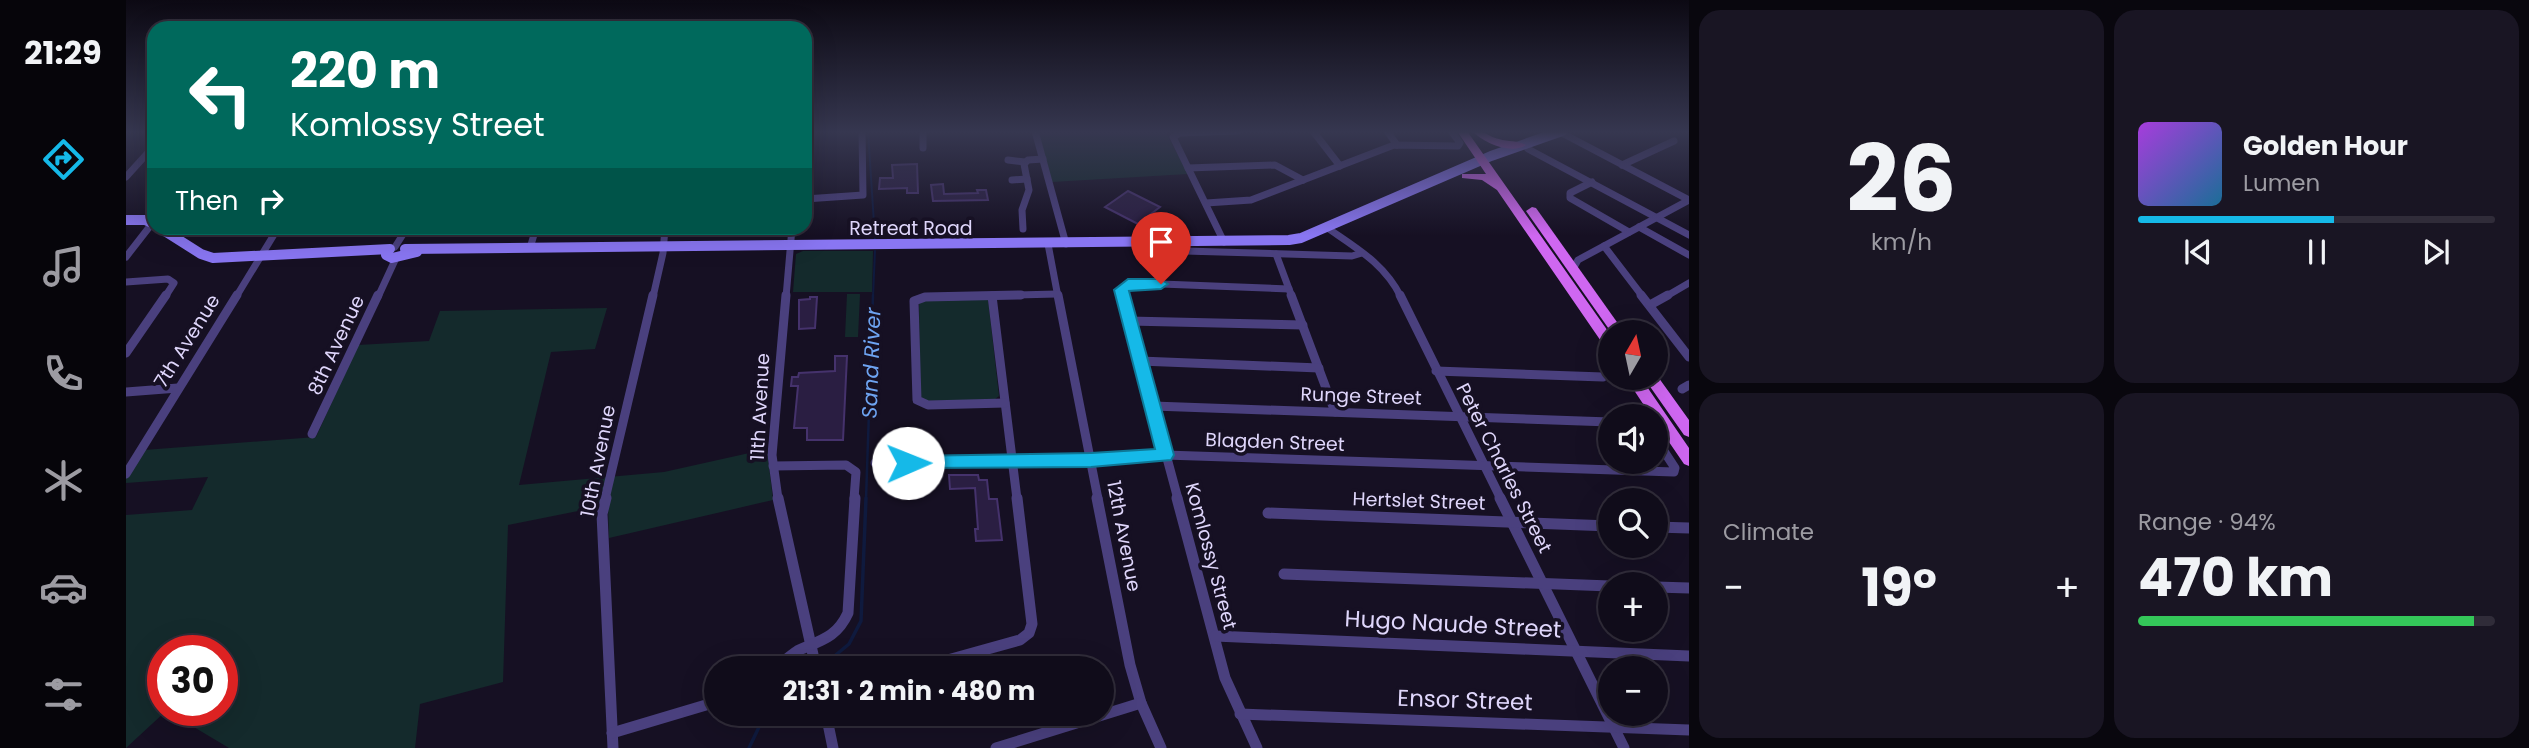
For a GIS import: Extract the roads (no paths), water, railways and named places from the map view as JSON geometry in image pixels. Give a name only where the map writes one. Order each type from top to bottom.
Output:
[{"type":"main road","name":"Retreat Road","points":[[172,235],[207,257],[395,253],[434,249],[1293,240],[1478,166]]},
{"type":"main road","name":"Retreat Road","points":[[1381,204],[1466,176],[1483,166]]},
{"type":"main road","points":[[1494,166],[1532,229],[1598,326]]},
{"type":"main road","points":[[1495,166],[1609,320]]},
{"type":"main road","points":[[1466,176],[1479,175],[1496,183],[1532,229]]},
{"type":"main road","name":"Retreat Road","points":[[126,220],[147,221]]},
{"type":"main road","points":[[1641,390],[1689,460]]},
{"type":"main road","points":[[1660,390],[1689,431]]},
{"type":"street","points":[[812,198],[863,195],[863,166]]},
{"type":"street","points":[[1023,229],[1022,210],[1029,190],[1025,166]]},
{"type":"street","points":[[1045,166],[1066,244]]},
{"type":"street","points":[[1224,242],[1188,168],[1234,166]]},
{"type":"street","points":[[1278,166],[1303,180]]},
{"type":"street","points":[[1206,203],[1247,201],[1340,166]]},
{"type":"street","points":[[1561,166],[1689,235]]},
{"type":"street","points":[[1624,166],[1689,200]]},
{"type":"street","points":[[1012,180],[1027,179]]},
{"type":"street","points":[[1592,182],[1569,196],[1629,232]]},
{"type":"street","points":[[1573,269],[1575,262],[1589,253],[1689,200]]},
{"type":"street","name":"Peter Charles Street","points":[[1326,227],[1391,277],[1624,748]]},
{"type":"street","points":[[1639,227],[1689,255]]},
{"type":"street","points":[[126,257],[147,233]]},
{"type":"street","name":"7th Avenue","points":[[126,474],[274,235]]},
{"type":"street","name":"8th Avenue","points":[[312,434],[404,235]]},
{"type":"street","points":[[530,248],[534,235]]},
{"type":"street","name":"10th Avenue","points":[[613,748],[603,514],[664,235]]},
{"type":"street","name":"11th Avenue","points":[[791,235],[772,446],[773,466],[812,656]]},
{"type":"street","name":"12th Avenue","points":[[1048,244],[1130,665],[1141,703],[1161,748]]},
{"type":"street","points":[[1555,244],[1574,254],[1589,253]]},
{"type":"street","points":[[1604,246],[1689,357]]},
{"type":"street","points":[[1185,251],[1352,256],[1362,253]]},
{"type":"street","points":[[1276,254],[1335,412]]},
{"type":"street","points":[[126,282],[167,279],[174,283],[126,353]]},
{"type":"street","name":"Komlossy Street","points":[[1257,748],[1225,678],[1122,290],[1128,284],[1289,289]]},
{"type":"street","points":[[1650,305],[1689,284]]},
{"type":"street","points":[[1004,403],[928,405],[918,400],[915,392],[914,301],[925,297],[1058,294]]},
{"type":"street","points":[[964,656],[1020,640],[1029,633],[1031,620],[992,296]]},
{"type":"street","points":[[1129,321],[1303,325]]},
{"type":"street","points":[[1140,361],[1319,368]]},
{"type":"street","points":[[1436,371],[1598,377]]},
{"type":"street","points":[[126,392],[178,388]]},
{"type":"street","name":"Runge Street","points":[[1153,405],[1598,422]]},
{"type":"street","name":"Blagden Street","points":[[876,463],[1091,460],[1165,455],[1598,469]]},
{"type":"street","name":"Blagden Street","points":[[1668,457],[1675,468],[1674,471],[1668,471]]},
{"type":"street","points":[[773,466],[846,465],[856,472],[848,613],[841,631],[811,651],[801,650],[793,656]]},
{"type":"street","name":"Hertslet Street","points":[[1268,513],[1598,526]]},
{"type":"street","points":[[1668,527],[1689,528]]},
{"type":"street","points":[[1284,574],[1598,585]]},
{"type":"street","points":[[1668,587],[1689,588]]},
{"type":"street","name":"Hugo Naude Street","points":[[1215,636],[1689,656]]},
{"type":"street","points":[[996,748],[1141,703]]},
{"type":"street","points":[[612,733],[704,706]]},
{"type":"street","name":"Ensor Street","points":[[1240,714],[1689,730]]},
{"type":"street","points":[[829,726],[834,748]]},
{"type":"waterway","name":"Sand River","points":[[870,166],[875,239]]},
{"type":"waterway","name":"Sand River","points":[[873,297],[875,251]]},
{"type":"waterway","name":"Sand River","points":[[866,499],[873,295]]},
{"type":"waterway","name":"Sand River","points":[[834,656],[849,644],[861,621],[866,498]]},
{"type":"waterway","name":"Sand River","points":[[749,748],[760,726]]}]
